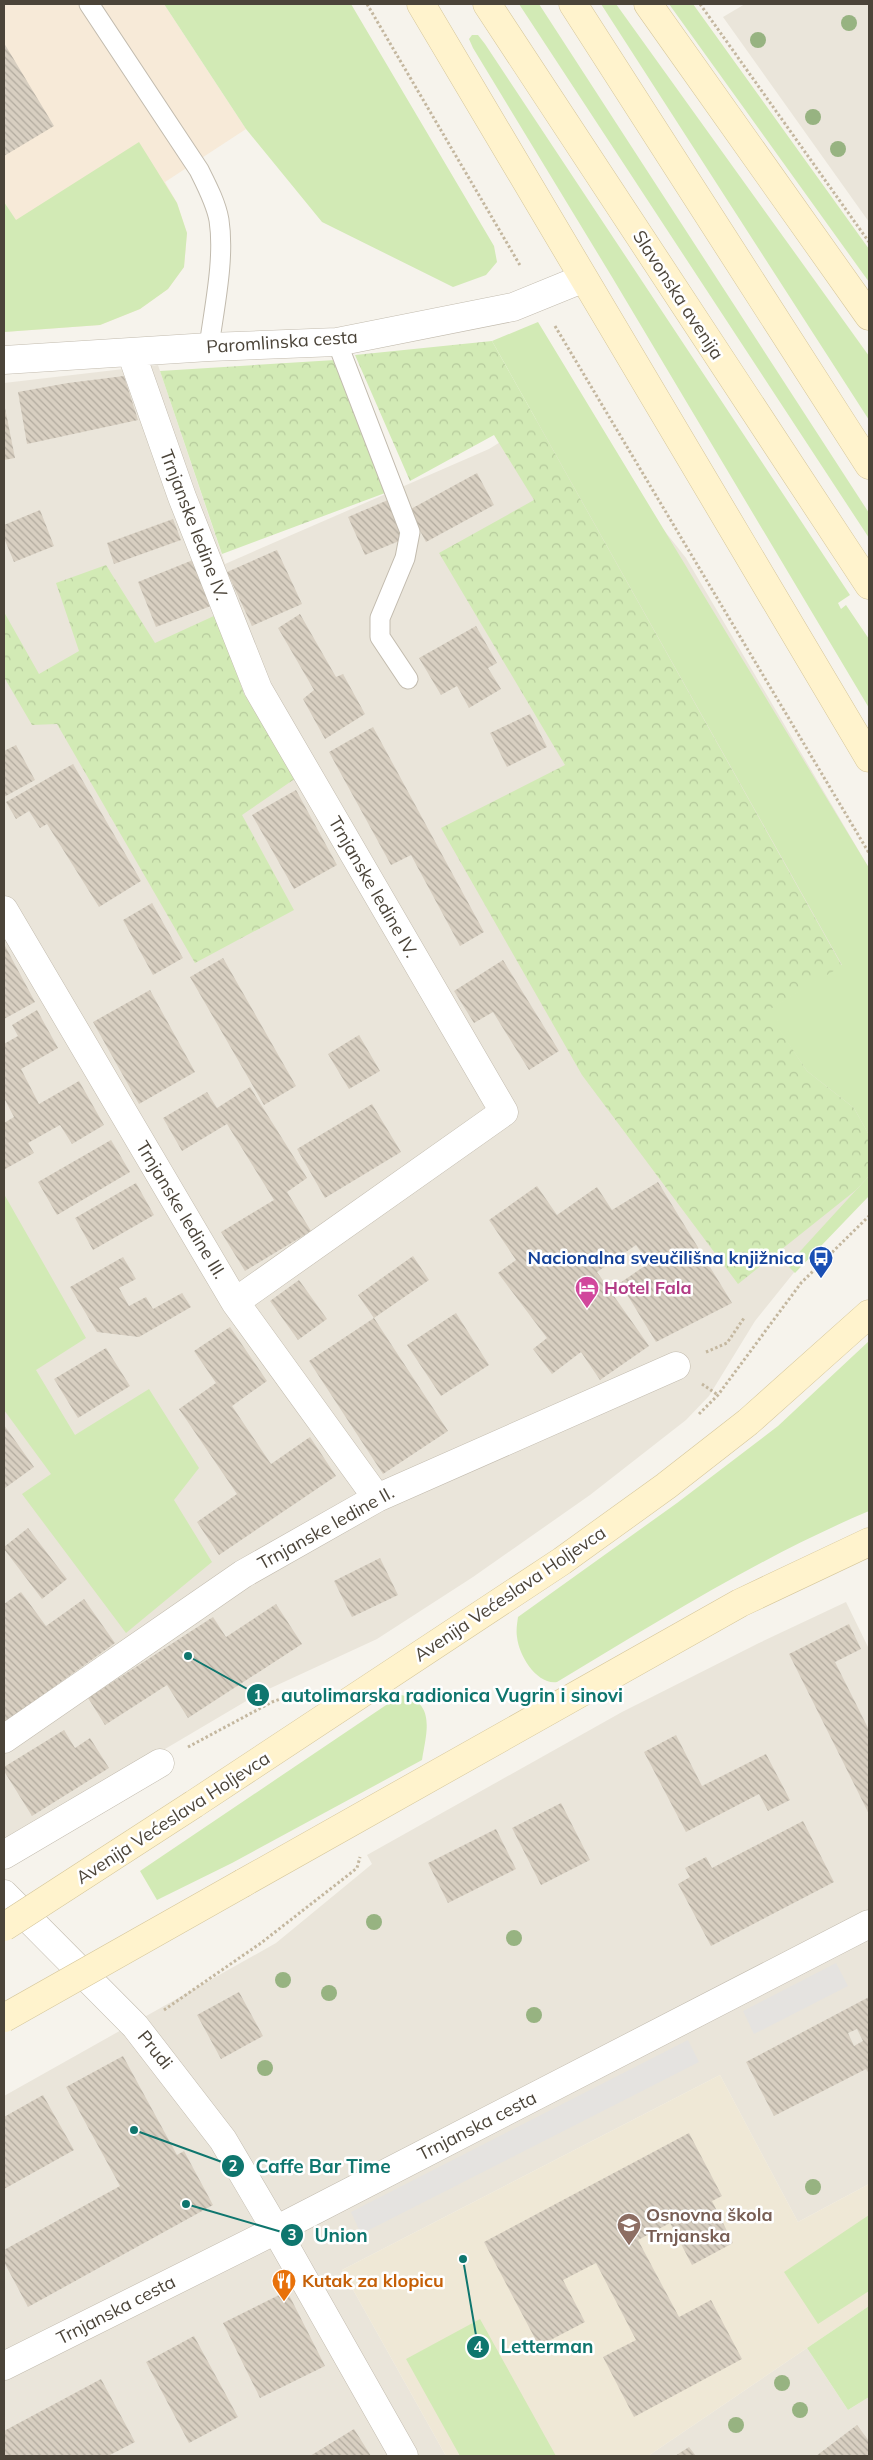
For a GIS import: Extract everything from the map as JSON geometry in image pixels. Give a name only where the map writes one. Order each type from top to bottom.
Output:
[{"type":"main road","points":[[421,4],[582,278],[869,758]]},
{"type":"main road","name":"Slavonska avenija","points":[[487,4],[869,585]]},
{"type":"main road","points":[[573,4],[869,465]]},
{"type":"main road","points":[[648,4],[869,316]]},
{"type":"main road","name":"Avenija Većeslava Holjevca","points":[[4,1927],[562,1561],[666,1486],[748,1422],[869,1314]]},
{"type":"main road","points":[[4,2018],[740,1603],[869,1542]]},
{"type":"street","name":"Paromlinska cesta","points":[[4,360],[209,347],[337,342],[486,313],[538,298],[582,278]]},
{"type":"street","name":"Trnjanske ledine IV.","points":[[131,352],[182,498],[258,689],[504,1112],[235,1302]]},
{"type":"street","name":"Trnjanske ledine III.","points":[[4,910],[235,1302],[377,1498]]},
{"type":"street","name":"Trnjanske ledine II.","points":[[4,1739],[242,1574],[377,1498],[676,1366]]},
{"type":"street","points":[[4,1855],[160,1763]]},
{"type":"street","name":"Prudi","points":[[4,1894],[135,2026],[223,2140],[404,2456]]},
{"type":"street","name":"Trnjanska cesta","points":[[4,2366],[276,2230],[869,1924]]},
{"type":"lane","points":[[89,4],[199,170],[210,191],[219,220],[221,250],[209,347]]},
{"type":"lane","points":[[337,342],[410,532],[405,558],[380,618],[380,637],[408,679]]},
{"type":"path","points":[[367,4],[538,298],[869,853]]},
{"type":"path","points":[[700,4],[868,236],[869,242]]},
{"type":"path","points":[[718,1395],[801,1283],[869,1216]]},
{"type":"path","points":[[676,1366],[727,1343],[744,1318]]},
{"type":"path","points":[[160,1763],[272,1702],[289,1696],[301,1702]]},
{"type":"path","points":[[135,2026],[158,2013],[261,1944],[357,1868],[360,1854]]},
{"type":"shaded area","points":[[4,4],[164,4],[246,129],[165,182],[177,203],[187,233],[184,267],[168,289],[140,309],[100,325],[4,332]]},
{"type":"shaded area","points":[[745,4],[869,4],[869,222],[723,17]]},
{"type":"shaded area","points":[[158,365],[225,564],[489,449],[563,403],[686,558],[869,868],[869,1193],[796,1270],[755,1321],[709,1396],[686,1420],[590,1495],[473,1577],[377,1639],[260,1693],[4,1844],[4,383]]},
{"type":"shaded area","points":[[846,1602],[869,1649],[869,2184],[798,2222],[720,2075],[342,2270],[446,2456],[4,2456],[4,2096],[276,1943],[372,1864],[367,1855],[622,1712],[759,1643]]},
{"type":"shaded area","points":[[836,1963],[848,1986],[754,2034],[743,2011]]},
{"type":"shaded area","points":[[688,2040],[699,2062],[361,2234],[351,2212]]},
{"type":"shaded area","name":"Osnovna škola Trnjanska","points":[[720,2075],[798,2222],[869,2184],[869,2306],[648,2456],[446,2456],[342,2270]]},
{"type":"shaded area","points":[[807,2348],[848,2410],[869,2397],[869,2456],[648,2456]]},
{"type":"green space","points":[[164,4],[351,4],[494,246],[497,262],[486,275],[453,287],[322,222],[246,129]]},
{"type":"green space","points":[[519,4],[539,4],[869,513],[869,538]]},
{"type":"green space","points":[[601,4],[616,4],[869,356],[869,420]]},
{"type":"green space","points":[[669,4],[693,4],[869,249],[869,282]]},
{"type":"green space","points":[[472,35],[478,35],[485,44],[850,595],[838,603],[841,609],[846,605],[869,639],[869,708],[473,48],[469,39]]},
{"type":"green space","points":[[139,142],[177,203],[187,233],[184,267],[168,289],[140,309],[100,325],[4,332],[4,202],[16,220]]},
{"type":"green space","points":[[538,322],[869,868],[869,1135],[854,1108],[807,1071],[766,1011],[842,965],[492,341]]},
{"type":"green space","points":[[492,341],[842,966],[767,1011],[807,1071],[854,1108],[869,1135],[869,1176],[856,1190],[738,1284],[582,1075],[441,828],[565,765],[439,553],[534,500],[494,435],[410,481],[355,355]]},
{"type":"green space","points":[[335,360],[385,493],[222,554],[160,371]]},
{"type":"green space","points":[[106,565],[155,643],[216,615],[244,694],[296,778],[242,815],[294,910],[195,963],[57,724],[32,725],[4,677],[4,612],[39,674],[79,651],[56,583]]},
{"type":"green space","points":[[869,1176],[869,1196],[795,1273],[789,1267],[793,1259]]},
{"type":"green space","points":[[4,1194],[86,1338],[36,1370],[75,1435],[149,1389],[199,1468],[174,1500],[212,1562],[126,1633],[22,1494],[51,1474],[4,1410]]},
{"type":"green space","points":[[869,1341],[869,1511],[828,1529],[749,1569],[557,1682],[543,1679],[530,1668],[518,1645],[518,1617],[677,1503],[778,1426]]},
{"type":"green space","points":[[401,1695],[420,1704],[425,1712],[427,1730],[422,1760],[232,1863],[157,1900],[140,1871]]},
{"type":"green space","points":[[869,2215],[869,2291],[818,2324],[784,2272]]},
{"type":"green space","points":[[869,2306],[869,2397],[848,2410],[807,2348]]},
{"type":"green space","points":[[480,2319],[556,2456],[460,2456],[406,2359]]},
{"type":"building","points":[[4,43],[54,126],[4,156]]},
{"type":"building","points":[[124,376],[138,420],[27,444],[18,392]]},
{"type":"building","points":[[4,409],[15,458],[4,460]]},
{"type":"building","points":[[477,473],[494,505],[426,542],[409,510]]},
{"type":"building","points":[[388,500],[404,539],[365,555],[348,517]]},
{"type":"building","points":[[40,510],[54,546],[14,562],[4,538],[4,525]]},
{"type":"building","points":[[173,519],[181,540],[114,564],[107,543]]},
{"type":"building","points":[[277,550],[302,604],[252,626],[227,572]]},
{"type":"building","points":[[198,558],[216,604],[156,627],[138,582]]},
{"type":"building","points":[[300,614],[336,677],[343,674],[365,714],[325,739],[303,699],[314,690],[278,628]]},
{"type":"building","points":[[476,626],[497,663],[488,668],[501,689],[469,708],[457,686],[441,695],[419,658]]},
{"type":"building","points":[[530,714],[547,747],[507,767],[490,733]]},
{"type":"building","points":[[373,727],[484,932],[460,946],[411,855],[391,865],[329,752]]},
{"type":"building","points":[[16,745],[35,780],[4,797],[4,751]]},
{"type":"building","points":[[73,764],[141,881],[99,907],[47,824],[40,828],[29,811],[16,819],[6,802]]},
{"type":"building","points":[[296,790],[337,865],[294,889],[252,815]]},
{"type":"building","points":[[152,903],[183,958],[153,975],[123,920]]},
{"type":"building","points":[[4,944],[35,1002],[4,1019]]},
{"type":"building","points":[[223,958],[296,1086],[264,1105],[190,977]]},
{"type":"building","points":[[503,960],[559,1051],[529,1070],[493,1012],[474,1023],[454,991]]},
{"type":"building","points":[[150,990],[195,1072],[139,1104],[93,1022]]},
{"type":"building","points":[[37,1010],[58,1048],[21,1069],[39,1104],[79,1081],[104,1125],[72,1144],[60,1125],[28,1143],[34,1153],[5,1169],[4,1123],[14,1117],[4,1098],[4,1044],[18,1036],[12,1025]]},
{"type":"building","points":[[359,1035],[380,1071],[349,1089],[328,1054]]},
{"type":"building","points":[[250,1087],[307,1178],[287,1192],[311,1231],[245,1271],[221,1232],[274,1200],[227,1124],[182,1151],[163,1118],[207,1092],[217,1108]]},
{"type":"building","points":[[372,1104],[401,1152],[325,1198],[297,1149]]},
{"type":"building","points":[[111,1140],[130,1172],[57,1215],[38,1182]]},
{"type":"building","points":[[658,1182],[732,1303],[656,1342],[620,1283],[649,1263],[636,1245],[597,1272],[649,1346],[600,1380],[581,1352],[552,1374],[533,1349],[547,1338],[498,1273],[516,1260],[489,1220],[537,1186],[557,1215],[597,1187],[612,1210]]},
{"type":"building","points":[[136,1183],[154,1215],[93,1250],[75,1218]]},
{"type":"building","points":[[413,1256],[429,1280],[374,1318],[358,1295]]},
{"type":"building","points":[[123,1257],[136,1279],[119,1288],[129,1306],[146,1297],[153,1309],[182,1293],[191,1307],[139,1337],[97,1332],[70,1287]]},
{"type":"building","points":[[299,1280],[327,1319],[298,1340],[270,1301]]},
{"type":"building","points":[[456,1313],[489,1365],[441,1396],[407,1345]]},
{"type":"building","points":[[374,1318],[448,1431],[383,1474],[309,1361]]},
{"type":"building","points":[[230,1327],[267,1381],[232,1406],[271,1464],[310,1437],[336,1476],[219,1555],[197,1522],[237,1494],[179,1409],[216,1383],[194,1351]]},
{"type":"building","points":[[106,1348],[130,1386],[78,1418],[54,1379]]},
{"type":"building","points":[[4,1425],[34,1467],[5,1488],[4,1486]]},
{"type":"building","points":[[28,1528],[67,1579],[42,1599],[4,1549],[4,1547]]},
{"type":"building","points":[[380,1558],[398,1595],[352,1617],[334,1581]]},
{"type":"building","points":[[21,1592],[46,1626],[84,1599],[115,1643],[4,1723],[4,1604]]},
{"type":"building","points":[[276,1604],[302,1644],[188,1718],[167,1685],[105,1725],[88,1698],[213,1617],[226,1637]]},
{"type":"building","points":[[849,1624],[861,1649],[835,1662],[869,1730],[869,1814],[789,1654]]},
{"type":"building","points":[[64,1730],[75,1748],[90,1738],[109,1768],[32,1816],[4,1771],[4,1767]]},
{"type":"building","points":[[676,1735],[702,1786],[766,1754],[790,1800],[768,1811],[759,1794],[686,1832],[644,1752]]},
{"type":"building","points":[[561,1803],[590,1860],[541,1885],[512,1828]]},
{"type":"building","points":[[803,1821],[834,1882],[711,1946],[678,1884],[690,1877],[685,1868],[706,1857],[712,1868]]},
{"type":"building","points":[[496,1829],[516,1869],[448,1903],[428,1863]]},
{"type":"building","points":[[239,1992],[263,2036],[221,2059],[197,2015]]},
{"type":"building","points":[[869,1997],[869,2074],[866,2069],[774,2116],[746,2062]],"holes":[[[857,2029],[863,2041],[854,2046],[848,2033]]]},
{"type":"building","points":[[123,2056],[177,2155],[184,2151],[213,2205],[28,2307],[4,2262],[4,2250],[120,2186],[66,2087]]},
{"type":"building","points":[[43,2095],[74,2150],[4,2189],[4,2117]]},
{"type":"building","points":[[689,2133],[722,2196],[712,2201],[733,2243],[692,2265],[670,2223],[638,2240],[679,2317],[711,2300],[742,2359],[634,2417],[603,2357],[636,2340],[596,2263],[563,2280],[585,2322],[539,2346],[484,2242]]},
{"type":"building","points":[[287,2291],[325,2366],[260,2398],[223,2323]]},
{"type":"building","points":[[194,2336],[238,2417],[189,2443],[146,2362]]},
{"type":"building","points":[[101,2379],[135,2442],[108,2456],[4,2456],[4,2431]]},
{"type":"building","points":[[857,2425],[869,2441],[869,2456],[816,2456]]},
{"type":"building","points":[[354,2429],[371,2456],[310,2456]]},
{"type":"building","points":[[689,2447],[696,2456],[675,2456]]},
{"type":"place","name":"Nacionalna sveučilišna knjižnica","points":[[821,1279]]},
{"type":"place","name":"Hotel Fala","points":[[587,1309]]},
{"type":"place","name":"autolimarska radionica Vugrin i sinovi","points":[[188,1656]]},
{"type":"place","name":"Caffe Bar Time","points":[[134,2130]]},
{"type":"place","name":"Union","points":[[186,2204]]},
{"type":"place","name":"Osnovna škola Trnjanska","points":[[629,2246]]},
{"type":"place","name":"Letterman","points":[[463,2259]]},
{"type":"place","name":"Kutak za klopicu","points":[[284,2302]]}]
